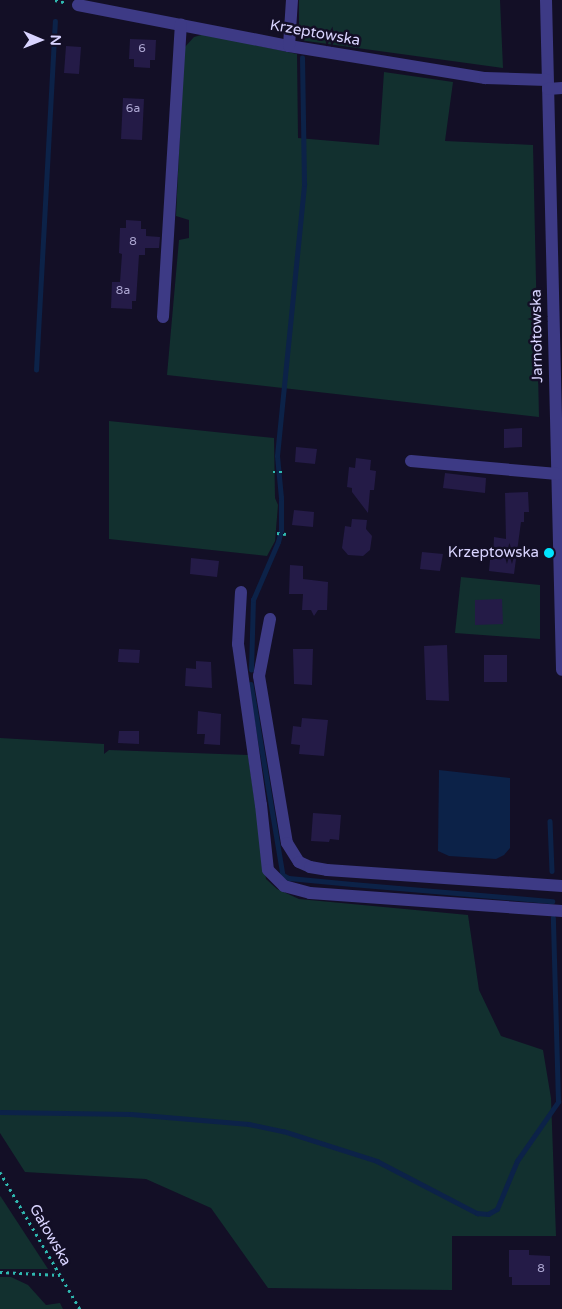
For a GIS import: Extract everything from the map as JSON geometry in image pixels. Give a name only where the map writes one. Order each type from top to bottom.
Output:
[{"type":"street","points":[[289,46],[292,0]]},
{"type":"street","name":"Jarnołtowska","points":[[546,0],[562,670]]},
{"type":"street","name":"Krzeptowska","points":[[78,5],[289,46],[485,78],[548,84],[562,88]]},
{"type":"street","points":[[164,316],[181,25]]},
{"type":"street","points":[[411,462],[557,474]]},
{"type":"street","points":[[242,592],[238,644],[262,805],[268,870],[284,886],[310,893],[562,911]]},
{"type":"street","points":[[270,619],[259,676],[287,843],[299,862],[310,867],[328,870],[562,886]]},
{"type":"street","points":[[242,678],[259,676]]},
{"type":"path","points":[[273,472],[284,472]]},
{"type":"path","points":[[277,533],[286,534]]},
{"type":"path","name":"Gałowska","points":[[0,1172],[80,1309]]},
{"type":"path","points":[[0,1272],[60,1275]]},
{"type":"green space","points":[[299,0],[500,0],[503,68],[299,40]]},
{"type":"green space","points":[[205,34],[297,54],[298,138],[379,145],[384,72],[453,82],[445,141],[533,145],[539,417],[167,375],[179,240],[189,238],[189,220],[176,216],[184,48],[194,37]]},
{"type":"green space","points":[[109,421],[274,438],[275,498],[278,505],[275,541],[267,556],[109,539]]},
{"type":"green space","points":[[461,577],[540,585],[540,639],[455,633]]},
{"type":"green space","points":[[0,738],[104,744],[104,754],[109,750],[248,755],[266,879],[277,889],[299,899],[468,915],[479,990],[501,1036],[543,1050],[551,1098],[556,1236],[452,1236],[452,1290],[268,1288],[211,1208],[146,1179],[25,1172],[0,1133]]},
{"type":"green space","points":[[1,1197],[48,1269],[0,1269]]},
{"type":"green space","points":[[0,1277],[11,1277],[28,1285],[46,1305],[60,1303],[63,1309],[0,1309]]},
{"type":"water","points":[[439,770],[510,778],[510,848],[504,855],[496,859],[449,856],[438,851]]},
{"type":"building","points":[[130,39],[156,40],[155,60],[150,60],[150,68],[134,67],[134,59],[129,59]]},
{"type":"building","points":[[66,46],[81,47],[79,74],[64,73]]},
{"type":"building","points":[[123,98],[144,99],[142,140],[121,139]]},
{"type":"building","points":[[126,220],[141,221],[141,229],[146,229],[146,236],[160,237],[159,248],[145,248],[145,255],[139,255],[136,301],[132,301],[132,309],[111,308],[112,282],[120,282],[122,254],[119,253],[120,228],[126,228]]},
{"type":"building","points":[[522,428],[522,447],[504,448],[504,429]]},
{"type":"building","points":[[296,447],[317,449],[315,464],[295,462]]},
{"type":"building","points":[[356,458],[371,460],[370,470],[376,471],[374,490],[370,490],[368,513],[352,492],[352,488],[347,487],[349,467],[355,468]]},
{"type":"building","points":[[445,473],[486,478],[485,493],[443,488]]},
{"type":"building","points":[[528,492],[529,512],[524,512],[524,522],[521,522],[514,574],[489,571],[490,560],[493,560],[494,537],[506,539],[505,493]]},
{"type":"building","points":[[294,510],[314,512],[313,527],[292,525]]},
{"type":"building","points":[[352,519],[367,520],[366,529],[372,536],[370,550],[363,556],[348,555],[342,548],[345,526],[351,527]]},
{"type":"building","points":[[422,552],[443,554],[440,571],[420,569]]},
{"type":"building","points":[[191,558],[219,561],[217,577],[190,574]]},
{"type":"building","points":[[290,565],[303,566],[303,579],[328,582],[327,610],[318,610],[314,616],[311,610],[302,610],[303,594],[289,594]]},
{"type":"building","points":[[502,599],[503,624],[475,625],[475,600]]},
{"type":"building","points":[[447,645],[449,701],[426,700],[424,646]]},
{"type":"building","points":[[119,649],[140,650],[139,663],[118,662]]},
{"type":"building","points":[[293,649],[313,649],[312,685],[294,684]]},
{"type":"building","points":[[484,655],[507,655],[507,682],[484,682]]},
{"type":"building","points":[[196,661],[211,662],[212,688],[185,686],[186,668],[196,669]]},
{"type":"building","points":[[198,711],[221,714],[220,745],[204,744],[205,734],[197,734]]},
{"type":"building","points":[[302,718],[328,720],[324,756],[299,754],[300,745],[291,744],[293,726],[301,727]]},
{"type":"building","points":[[119,731],[139,731],[139,744],[118,743]]},
{"type":"building","points":[[313,813],[341,815],[339,840],[330,839],[329,842],[311,841]]},
{"type":"building","points":[[509,1250],[529,1250],[529,1255],[550,1256],[550,1285],[512,1285],[512,1277],[509,1277]]},
{"type":"waterway","points":[[36,370],[55,22]]},
{"type":"waterway","points":[[251,670],[253,600],[278,542],[281,530],[281,498],[277,456],[304,184],[302,58]]},
{"type":"waterway","points":[[251,684],[283,875],[289,878],[552,901]]},
{"type":"waterway","points":[[550,821],[552,871]]},
{"type":"waterway","points":[[0,1112],[131,1114],[249,1124],[283,1131],[377,1161],[477,1213],[488,1214],[497,1209],[517,1161],[558,1102],[553,918]]},
{"type":"place","name":"Krzeptowska","points":[[549,553]]}]
